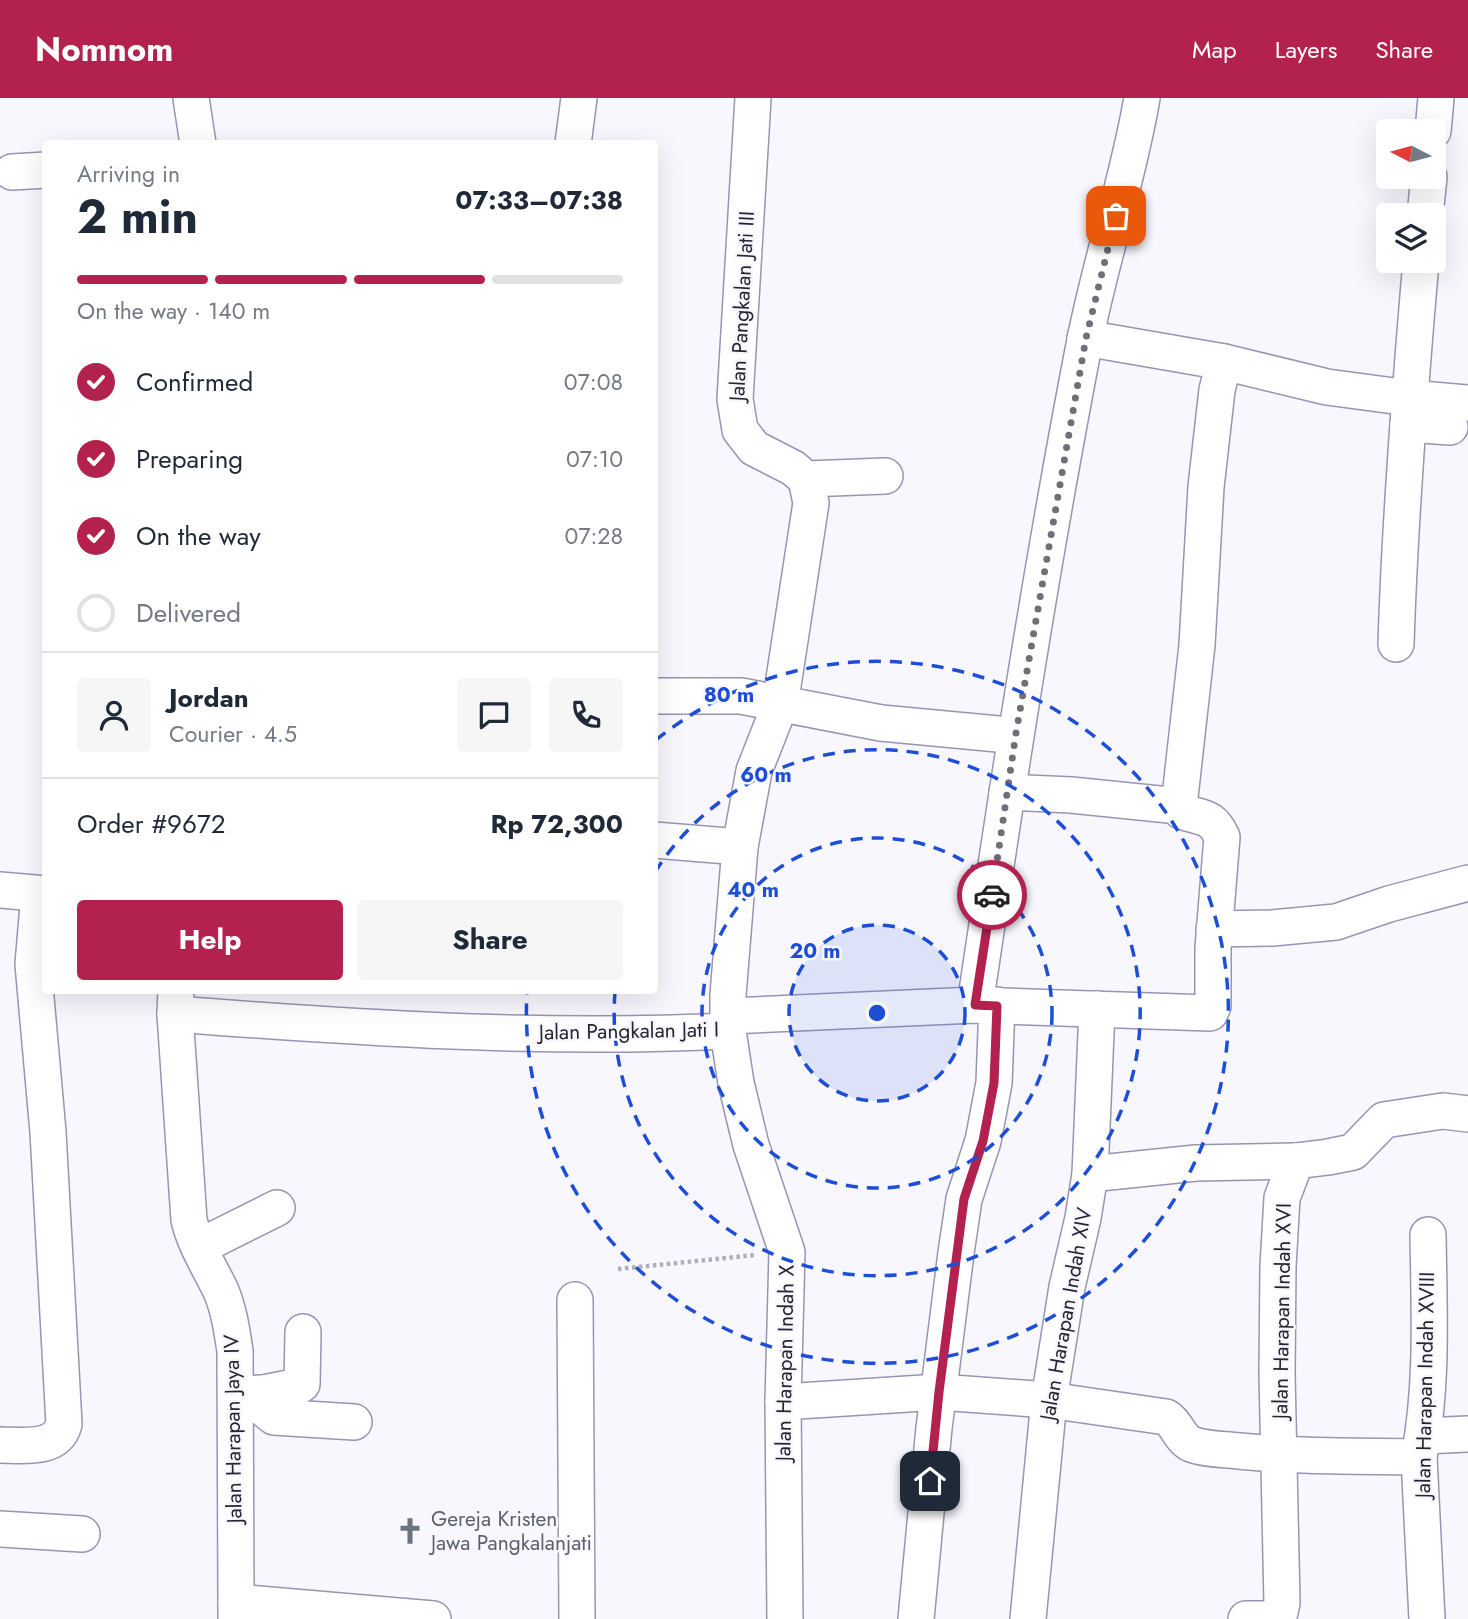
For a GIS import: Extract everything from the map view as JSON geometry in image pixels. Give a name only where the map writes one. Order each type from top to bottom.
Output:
[{"type":"street","points":[[191,98],[197,140]]},
{"type":"street","points":[[573,140],[579,98]]},
{"type":"street","name":"Jalan Pangkalan Jati III","points":[[753,98],[735,399],[740,430],[754,448],[793,468],[806,479]]},
{"type":"street","points":[[916,1619],[939,1392],[964,1199],[983,1141],[994,1083],[986,1005],[1007,792],[1086,338],[1134,143],[1142,98]]},
{"type":"street","points":[[1434,119],[1436,98]]},
{"type":"street","points":[[1396,643],[1398,562],[1420,273]]},
{"type":"street","points":[[1086,338],[1224,362],[1408,411],[1463,422]]},
{"type":"street","points":[[1224,362],[1217,390],[1206,487],[1196,645],[1179,806],[1181,811],[1207,817],[1222,837],[1214,929],[1272,929],[1336,922],[1389,904],[1468,883]]},
{"type":"street","points":[[729,1024],[728,995],[740,847],[754,771],[780,705],[811,503],[806,479],[885,476]]},
{"type":"street","points":[[658,696],[741,696],[881,723],[998,734]]},
{"type":"street","points":[[1007,792],[1071,795],[1179,806]]},
{"type":"street","points":[[658,839],[740,847]]},
{"type":"street","points":[[0,890],[42,894],[33,964],[48,1132],[64,1424],[61,1434],[52,1442],[0,1446]]},
{"type":"street","name":"Jalan Pangkalan Jati I","points":[[175,1002],[270,1021],[523,1033],[729,1024],[986,1005],[1210,1013],[1213,1006],[1214,929]]},
{"type":"street","name":"Jalan Harapan Jaya IV","points":[[175,1002],[189,1220],[222,1294],[235,1351],[251,1393],[236,1610]]},
{"type":"street","name":"Jalan Harapan Indah XIV","points":[[1028,1619],[1049,1400],[1067,1287],[1090,1174],[1097,1009]]},
{"type":"street","name":"Jalan Harapan Indah X","points":[[729,1024],[736,1083],[751,1146],[787,1252],[783,1402],[785,1619]]},
{"type":"street","points":[[1090,1174],[1196,1163],[1296,1161],[1353,1152],[1384,1120],[1443,1111],[1468,1114]]},
{"type":"street","name":"Jalan Harapan Indah XVI","points":[[1246,1619],[1273,1619],[1280,1612],[1282,1603],[1278,1266],[1282,1198],[1296,1161]]},
{"type":"street","points":[[199,1247],[277,1208]]},
{"type":"street","name":"Jalan Harapan Indah XVIII","points":[[1427,1619],[1421,1446],[1429,1325],[1428,1235]]},
{"type":"street","points":[[575,1300],[577,1619]]},
{"type":"street","points":[[251,1393],[302,1384],[303,1332]]},
{"type":"street","points":[[783,1402],[939,1392],[1049,1400],[1158,1415],[1172,1420],[1189,1443],[1280,1455],[1421,1446],[1468,1434]]},
{"type":"street","points":[[251,1393],[274,1417],[354,1422]]},
{"type":"street","points":[[0,1529],[82,1534]]},
{"type":"street","points":[[236,1610],[433,1619]]},
{"type":"path","points":[[618,1269],[787,1252]]},
{"type":"way so far","points":[[992,895],[1016,733],[1086,338],[1116,216]]},
{"type":"place","name":"Gereja Kristen Jawa Pangkalanjati","points":[[410,1531]]},
{"type":"route","points":[[930,1481],[934,1428],[964,1199],[983,1141],[994,1083],[997,1006],[975,1005],[992,895]]}]
